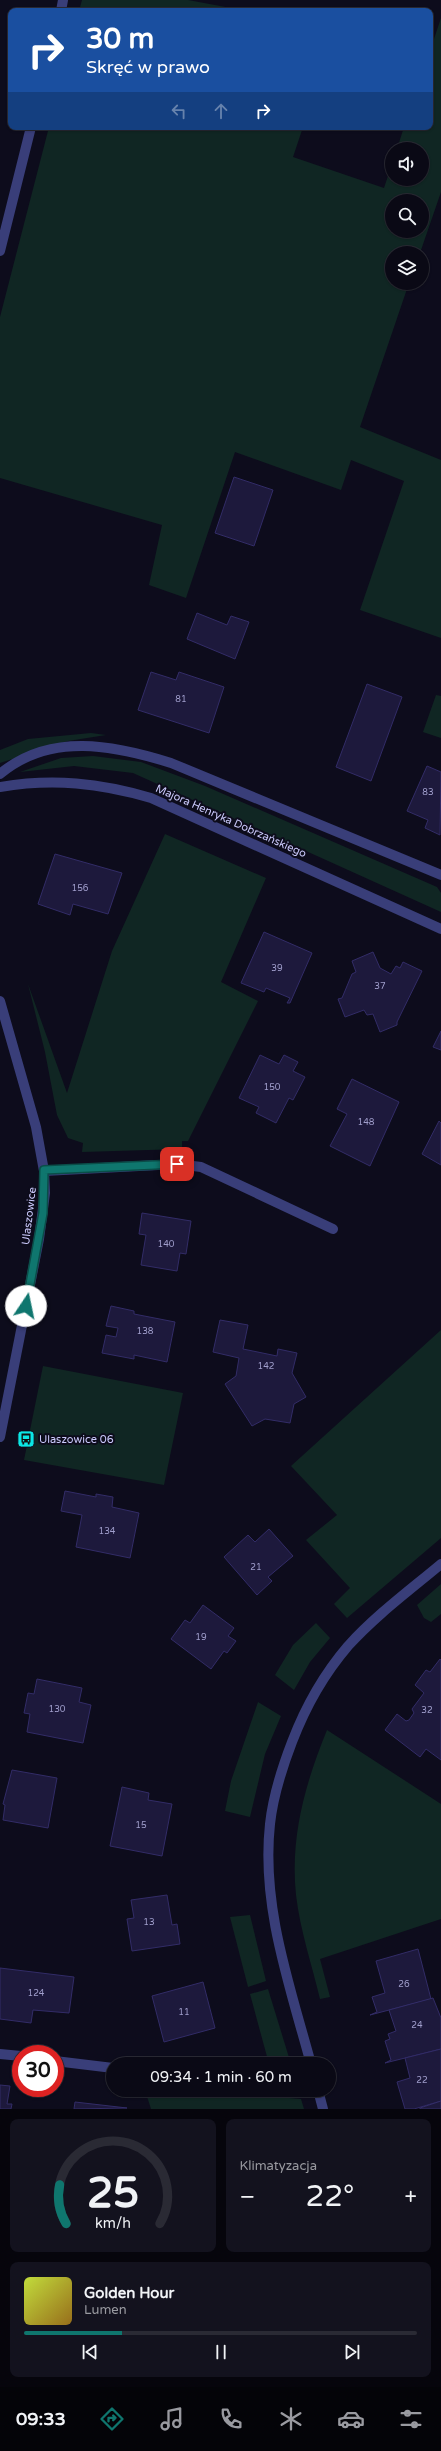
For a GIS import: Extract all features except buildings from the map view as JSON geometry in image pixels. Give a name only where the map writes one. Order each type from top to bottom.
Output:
[{"type":"street","points":[[0,251],[30,130]]},
{"type":"street","points":[[0,774],[30,756],[65,747],[94,745],[132,751],[171,763],[441,875]]},
{"type":"street","name":"Majora Henryka Dobrzańskiego","points":[[0,787],[61,781],[106,786],[151,798],[441,929]]},
{"type":"street","name":"Ulaszowice","points":[[0,1001],[36,1127],[44,1170],[45,1192],[40,1232],[0,1437]]},
{"type":"street","points":[[44,1170],[177,1164],[195,1166],[333,1229]]},
{"type":"street","points":[[309,2057],[276,1935],[271,1894],[270,1824],[277,1787],[297,1728],[311,1699],[329,1670],[348,1646],[371,1624],[441,1564]]},
{"type":"street","points":[[0,2054],[12,2055]]},
{"type":"street","points":[[64,2062],[106,2067]]},
{"type":"street","points":[[320,2097],[323,2109]]},
{"type":"green space","points":[[82,0],[188,0],[231,8],[80,8]]},
{"type":"green space","points":[[441,18],[441,192],[429,227],[429,194],[385,194],[385,238],[425,238],[422,246],[385,246],[385,290],[407,290],[360,427],[441,460],[441,638],[360,610],[404,481],[351,460],[341,490],[235,452],[186,598],[149,585],[162,525],[0,478],[0,317],[48,130],[302,130],[293,157],[384,188],[385,185],[429,186],[429,142],[399,142],[403,130],[433,130],[433,42]]},
{"type":"green space","points":[[436,695],[441,696],[441,738],[423,732]]},
{"type":"green space","points":[[91,733],[106,735],[68,741],[0,763],[0,750],[28,739]]},
{"type":"green space","points":[[93,756],[141,762],[205,786],[437,887],[441,893],[441,912],[133,773],[74,766],[20,772],[61,758]]},
{"type":"green space","points":[[165,834],[266,878],[221,982],[258,1001],[188,1141],[182,1141],[182,1149],[82,1152],[83,1143],[68,1138],[57,1115],[45,1052],[28,984],[67,1093],[112,951]]},
{"type":"green space","points":[[441,1330],[441,1538],[347,1618],[334,1604],[350,1588],[306,1540],[337,1515],[291,1466]]},
{"type":"green space","points":[[43,1366],[183,1393],[164,1485],[24,1460]]},
{"type":"green space","points":[[441,1584],[441,1614],[431,1622],[424,1618],[417,1605]]},
{"type":"green space","points":[[316,1623],[330,1638],[310,1662],[294,1690],[275,1675],[293,1645]]},
{"type":"green space","points":[[258,1702],[281,1716],[265,1754],[250,1817],[225,1811],[231,1781]]},
{"type":"green space","points":[[327,1730],[441,1804],[441,1919],[320,1959],[330,1997],[320,1999],[303,1934],[298,1908],[296,1895],[295,1852],[297,1832],[306,1791]]},
{"type":"green space","points":[[250,1915],[266,1981],[248,1987],[230,1917]]},
{"type":"green space","points":[[268,1989],[289,2057],[267,2057],[250,1994]]},
{"type":"green space","points":[[147,2097],[278,2097],[301,2099],[304,2109],[151,2109]]},
{"type":"place","name":"Ulaszowice 06","points":[[26,1439]]},
{"type":"route","points":[[26,1306],[43,1213],[45,1192],[44,1170],[177,1164]]}]
